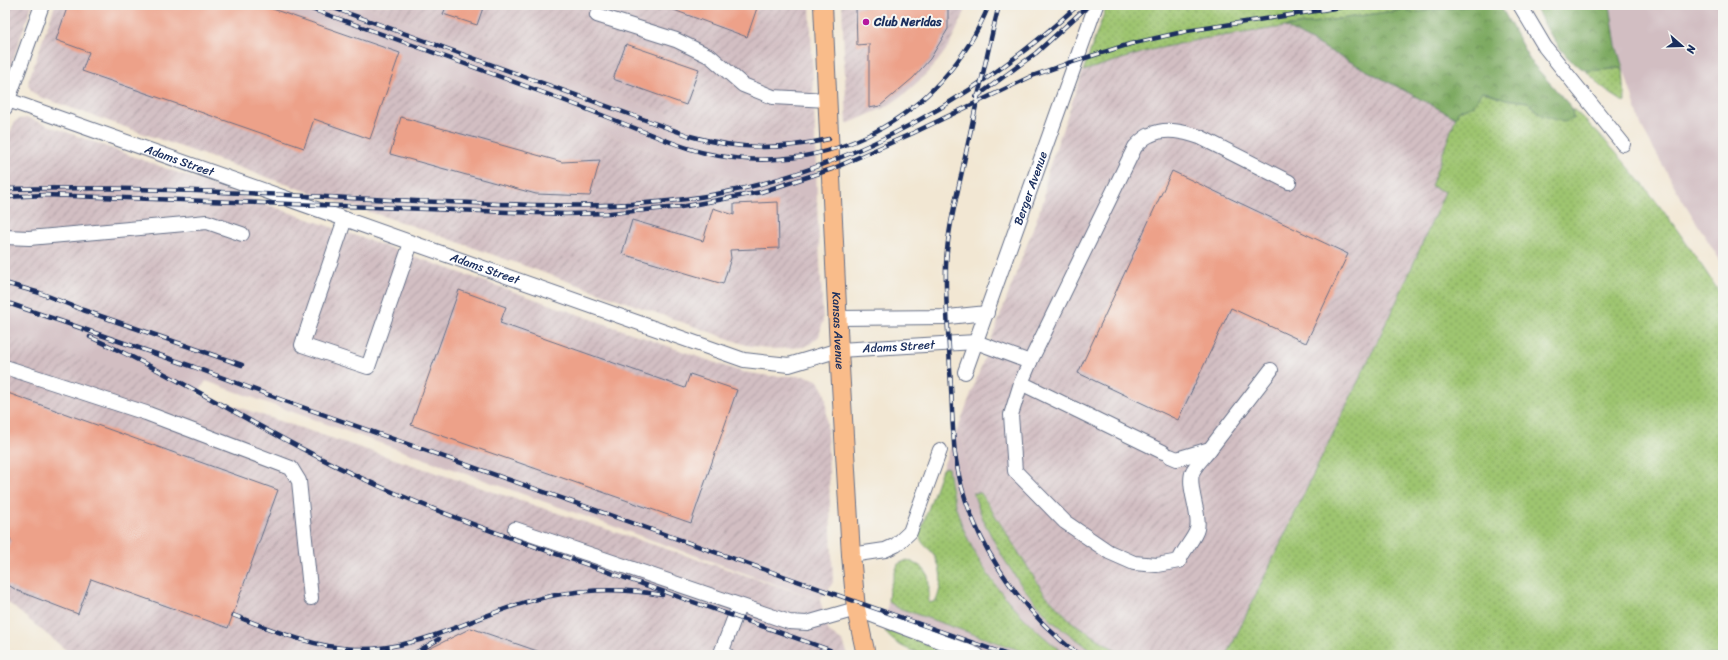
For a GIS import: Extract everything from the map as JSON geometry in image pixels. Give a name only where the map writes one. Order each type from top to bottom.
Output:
[{"type":"main road","name":"Kansas Avenue","points":[[823,5],[837,318],[851,555],[856,609],[868,655]]},
{"type":"street","points":[[6,103],[42,5]]},
{"type":"street","name":"Berger Avenue","points":[[965,372],[1096,5]]},
{"type":"street","points":[[1520,5],[1545,47],[1623,144]]},
{"type":"street","points":[[597,15],[676,40],[711,57],[743,85],[773,97],[828,100]]},
{"type":"street","name":"Adams Street","points":[[6,103],[345,219],[744,360],[789,365],[839,350],[976,342]]},
{"type":"street","points":[[1271,370],[1192,472],[1193,497],[1197,513],[1197,529],[1179,561],[1157,565],[1134,563],[1109,552],[1065,522],[1015,471],[1011,414],[1021,382],[1135,147],[1149,135],[1167,130],[1186,132],[1200,137],[1289,182]]},
{"type":"street","points":[[345,219],[302,345],[368,367],[411,242]]},
{"type":"street","points":[[5,237],[29,238],[207,222],[242,234]]},
{"type":"street","points":[[837,318],[948,317],[986,313]]},
{"type":"street","points":[[976,342],[1030,362]]},
{"type":"street","points":[[5,367],[146,414],[291,468],[299,481],[310,598]]},
{"type":"street","points":[[1021,382],[1176,459],[1210,449]]},
{"type":"street","points":[[851,555],[885,550],[896,545],[910,532],[940,450]]},
{"type":"street","points":[[515,528],[789,622],[807,623],[856,609],[977,655]]},
{"type":"street","points":[[727,655],[721,653],[739,606]]},
{"type":"shaded area","points":[[5,5],[32,5],[5,82]]},
{"type":"shaded area","points":[[55,5],[248,5],[715,173],[817,201],[823,321],[819,336],[810,344],[803,347],[774,349],[746,345],[407,224],[303,190],[40,97],[32,92],[28,85]]},
{"type":"shaded area","points":[[248,5],[362,5],[720,132],[751,138],[771,139],[815,133],[817,201],[715,173]]},
{"type":"shaded area","points":[[362,5],[810,5],[815,133],[771,139],[751,138],[720,132]]},
{"type":"shaded area","points":[[842,5],[968,5],[949,46],[923,77],[902,96],[886,107],[847,124]]},
{"type":"shaded area","points":[[1610,5],[1723,5],[1723,265],[1680,196],[1642,128],[1616,45]]},
{"type":"shaded area","points":[[1285,27],[1456,118],[1431,186],[1445,192],[1399,296],[1227,655],[1123,655],[1072,622],[1044,593],[982,493],[973,493],[960,423],[1044,199],[1046,176],[1083,71],[1124,57],[1202,39]]},
{"type":"shaded area","points":[[28,118],[195,179],[730,368],[743,372],[770,376],[806,376],[817,380],[823,388],[826,399],[833,582],[830,587],[5,297],[5,144],[15,121]]},
{"type":"shaded area","points":[[5,297],[830,587],[820,600],[206,381],[196,396],[5,331]]},
{"type":"shaded area","points":[[5,330],[820,600],[829,632],[843,642],[848,655],[72,655],[5,600]]},
{"type":"shaded area","points":[[960,423],[973,493],[985,524],[1002,556],[1021,586],[1053,622],[1098,655],[1066,655],[1037,632],[1008,602],[976,555],[962,528],[948,467],[942,469]]},
{"type":"shaded area","points":[[888,601],[896,607],[1033,655],[957,655],[901,634],[885,631]]},
{"type":"green space","points":[[1107,5],[1477,5],[1417,12],[1400,10],[1202,39],[1151,50],[1083,71]]},
{"type":"green space","points":[[1477,5],[1500,5],[1531,62],[1572,108],[1573,119],[1564,122],[1543,116],[1528,102],[1506,99],[1482,91],[1474,105],[1458,111],[1456,118],[1285,27],[1400,10],[1417,12]]},
{"type":"green space","points":[[1534,5],[1610,5],[1616,45],[1623,68],[1586,70],[1578,66],[1570,60],[1556,42]]},
{"type":"green space","points":[[1623,68],[1625,103],[1605,90],[1586,71]]},
{"type":"green space","points":[[1481,91],[1506,99],[1528,102],[1543,116],[1573,119],[1572,108],[1615,151],[1635,174],[1672,223],[1723,298],[1723,655],[1227,655],[1399,296],[1445,192],[1431,186],[1458,111],[1474,105]]},
{"type":"green space","points":[[948,467],[953,496],[961,523],[973,549],[987,573],[1004,596],[1023,617],[1066,655],[1033,655],[896,607],[888,601],[889,590],[898,564],[907,560],[922,567],[926,571],[929,581],[929,603],[936,601],[941,578],[939,567],[934,555],[919,536],[942,469]]},
{"type":"green space","points":[[973,493],[981,493],[1044,593],[1072,622],[1123,655],[1098,655],[1053,622],[1021,585],[1002,556],[985,524]]},
{"type":"green space","points":[[885,631],[901,634],[957,655],[932,655],[916,652],[898,644],[888,636]]},
{"type":"building","points":[[68,5],[261,5],[400,53],[370,139],[314,119],[304,148],[82,71],[89,52],[56,40]]},
{"type":"building","points":[[447,5],[484,5],[477,25],[443,14]]},
{"type":"building","points":[[663,5],[758,5],[747,37]]},
{"type":"building","points":[[948,5],[948,29],[930,59],[913,78],[880,106],[869,108],[869,44],[857,45],[856,8]]},
{"type":"building","points":[[626,44],[699,69],[686,105],[613,79]]},
{"type":"building","points":[[401,117],[562,162],[600,160],[590,196],[536,194],[390,154]]},
{"type":"building","points":[[1172,171],[1348,254],[1306,343],[1231,308],[1178,420],[1078,373]]},
{"type":"building","points":[[778,202],[779,248],[730,250],[731,258],[723,284],[622,254],[632,220],[703,241],[713,208],[734,215],[734,204]]},
{"type":"building","points":[[459,290],[506,307],[500,323],[685,388],[690,374],[737,390],[691,523],[411,425]]},
{"type":"building","points":[[5,392],[278,490],[228,628],[91,579],[78,614],[18,591],[5,583],[5,556],[11,539],[5,538]]},
{"type":"building","points":[[471,628],[543,653],[543,655],[417,655]]},
{"type":"railway","points":[[300,5],[549,95],[681,146],[705,153],[750,159],[794,158],[835,148],[875,132],[911,109],[942,80],[969,45],[989,5]]},
{"type":"railway","points":[[325,5],[690,136],[708,141],[743,146],[776,147],[811,143],[829,139]]},
{"type":"railway","points":[[999,5],[948,240],[946,279],[955,454],[961,484],[970,512],[982,540],[998,566],[1015,591],[1035,615],[1056,636],[1079,655]]},
{"type":"railway","points":[[5,189],[60,188],[170,190],[391,200],[582,206],[649,203],[717,194],[767,182],[817,167],[911,125],[955,99],[998,70],[1039,39],[1078,5]]},
{"type":"railway","points":[[976,97],[1036,53],[1089,5]]},
{"type":"railway","points":[[5,197],[45,195],[566,214],[610,213],[681,207],[761,192],[832,169],[913,133],[1032,76],[1130,44],[1187,31],[1354,5]]},
{"type":"railway","points":[[5,283],[40,293],[83,310],[242,365]]},
{"type":"railway","points":[[5,302],[194,367],[285,401],[1008,655]]},
{"type":"railway","points":[[90,337],[161,372],[334,465],[399,495],[518,540],[830,650]]},
{"type":"railway","points":[[233,615],[292,637],[323,645],[355,649],[378,648],[401,645],[423,639],[508,608],[530,601],[562,594],[596,590],[612,590],[646,592],[662,595]]},
{"type":"railway","points":[[412,655],[439,639]]},
{"type":"place","name":"Club Neridas","points":[[866,22]]}]
